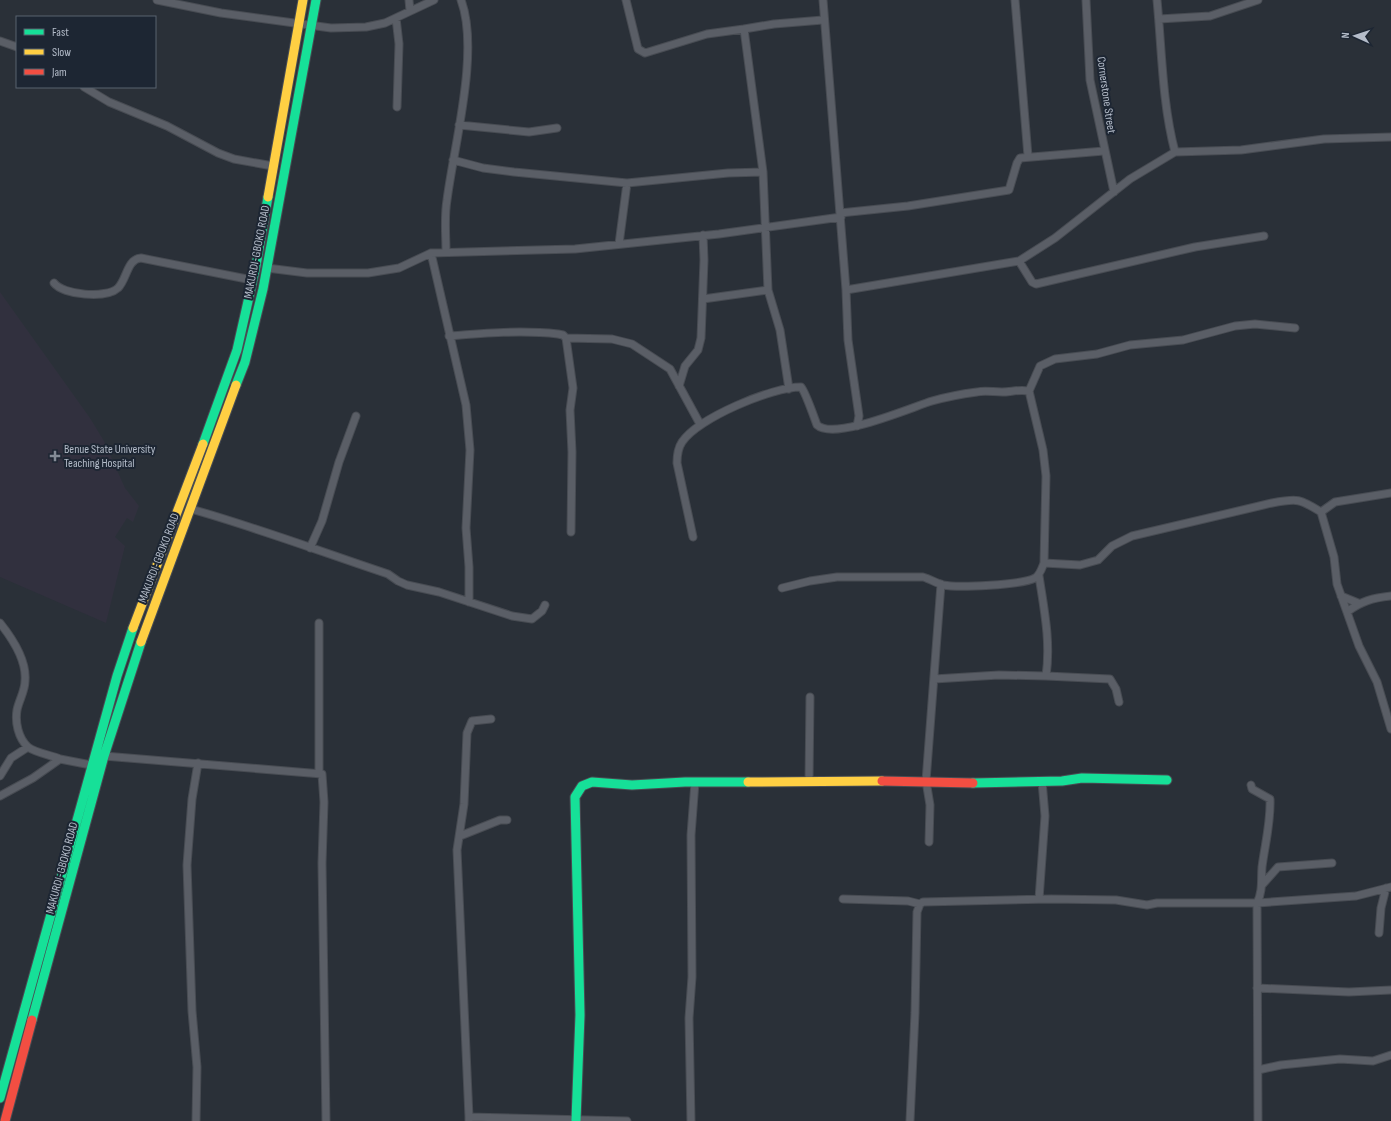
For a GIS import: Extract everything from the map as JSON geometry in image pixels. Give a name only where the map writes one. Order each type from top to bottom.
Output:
[{"type":"main road","points":[[0,1098],[117,676],[133,628],[237,350],[274,166],[304,0]]},
{"type":"main road","name":"MAKURDI-GBOKO ROAD","points":[[5,1121],[104,756],[143,634],[245,362],[267,268],[316,0]]},
{"type":"main road","points":[[576,1120],[580,1015],[575,798],[582,786],[592,782],[632,785],[695,782],[926,781],[992,784],[1062,781],[1082,778],[1167,780]]},
{"type":"street","points":[[157,0],[184,8],[243,17],[300,24],[312,24],[331,28],[366,27],[385,23],[434,0]]},
{"type":"street","points":[[409,0],[410,11]]},
{"type":"street","points":[[446,252],[446,202],[459,125],[466,74],[468,43],[466,21],[460,0]]},
{"type":"street","points":[[626,0],[638,49],[645,53],[707,34],[774,24],[823,20]]},
{"type":"street","points":[[823,0],[823,20],[846,290],[848,340],[859,416],[857,426]]},
{"type":"street","points":[[1015,0],[1028,156]]},
{"type":"street","name":"Cornerstone Street","points":[[1086,0],[1090,80],[1114,192]]},
{"type":"street","points":[[1157,0],[1162,84],[1175,152]]},
{"type":"street","points":[[1159,19],[1210,16],[1258,0]]},
{"type":"street","points":[[396,18],[399,63],[397,107]]},
{"type":"street","points":[[744,29],[763,172],[768,290],[780,330],[789,389]]},
{"type":"street","points":[[0,41],[16,47]]},
{"type":"street","points":[[86,88],[109,102],[167,126],[218,153],[234,159],[274,166]]},
{"type":"street","points":[[459,125],[529,132],[556,128]]},
{"type":"street","points":[[846,290],[1019,261],[1055,238],[1130,179],[1175,152],[1241,150],[1324,140],[1391,137]]},
{"type":"street","points":[[267,268],[343,274],[386,271],[399,268],[431,253],[575,248],[703,236],[1009,190],[1017,163],[1020,158],[1028,156],[1104,151]]},
{"type":"street","points":[[453,160],[483,168],[627,183],[728,173],[763,172]]},
{"type":"street","points":[[618,244],[627,183]]},
{"type":"street","points":[[678,386],[685,366],[696,354],[699,346],[703,299],[703,236]]},
{"type":"street","points":[[1019,261],[1032,282],[1036,284],[1195,247],[1264,236]]},
{"type":"street","points":[[431,253],[466,405],[470,450],[466,528],[469,567],[469,602]]},
{"type":"street","points":[[54,283],[64,291],[105,294],[118,288],[132,262],[136,258],[252,280]]},
{"type":"street","points":[[703,299],[768,290]]},
{"type":"street","points":[[1046,676],[1048,662],[1046,619],[1039,576],[1044,563],[1046,476],[1043,450],[1029,391],[1040,366],[1055,359],[1097,354],[1130,345],[1183,340],[1235,326],[1255,324],[1295,328]]},
{"type":"street","points":[[449,336],[521,332],[558,334],[563,335],[566,338],[612,339],[632,344],[670,369],[700,424]]},
{"type":"street","points":[[566,338],[573,388],[570,410],[572,452],[571,532]]},
{"type":"street","points":[[670,369],[685,366]]},
{"type":"street","points":[[693,537],[677,457],[682,442],[700,424],[750,398],[789,389],[803,388],[808,405],[820,427],[828,428],[857,426],[933,401],[977,392],[1003,392],[1019,389],[1029,391]]},
{"type":"street","points":[[310,548],[322,521],[339,462],[356,416]]},
{"type":"street","points":[[859,416],[872,422]]},
{"type":"street","points":[[1321,512],[1335,502],[1391,493]]},
{"type":"street","points":[[1044,563],[1080,565],[1098,560],[1112,546],[1132,536],[1289,499],[1301,500],[1321,512],[1334,557],[1337,584],[1359,646],[1376,682],[1391,730]]},
{"type":"street","points":[[191,509],[278,535],[310,548],[388,574],[403,583],[512,616],[532,619],[542,611],[545,605]]},
{"type":"street","points":[[782,588],[810,581],[838,577],[923,577],[941,584],[1008,583],[1027,581],[1039,576]]},
{"type":"street","points":[[929,842],[930,805],[926,781],[941,584]]},
{"type":"street","points":[[1341,596],[1358,603]]},
{"type":"street","points":[[1347,612],[1358,603],[1374,598],[1391,596]]},
{"type":"street","points":[[0,623],[18,651],[24,670],[25,681],[16,722],[18,730],[28,747],[60,759],[91,766]]},
{"type":"street","points":[[319,623],[319,773]]},
{"type":"street","points":[[934,679],[999,675],[1110,679],[1116,689],[1119,702]]},
{"type":"street","points":[[809,782],[810,697]]},
{"type":"street","points":[[491,719],[472,721],[467,733],[464,804],[457,867],[469,1119],[627,1121]]},
{"type":"street","points":[[0,776],[12,758],[28,747]]},
{"type":"street","points":[[104,756],[322,774],[324,782],[322,863],[326,1121]]},
{"type":"street","points":[[0,796],[33,778],[60,759]]},
{"type":"street","points":[[196,1121],[197,1067],[192,1011],[187,865],[192,799],[198,763]]},
{"type":"street","points":[[1039,899],[1045,816],[1042,781]]},
{"type":"street","points":[[690,1121],[689,1034],[692,977],[691,835],[695,782]]},
{"type":"street","points":[[1251,785],[1252,789],[1270,799],[1271,816],[1262,869],[1262,885],[1257,903],[1258,1121]]},
{"type":"street","points":[[460,836],[500,820],[507,820]]},
{"type":"street","points":[[1262,885],[1278,867],[1332,863]]},
{"type":"street","points":[[843,899],[908,902],[920,904],[930,901],[1039,899],[1116,900],[1147,905],[1157,903],[1257,903],[1356,896],[1388,887]]},
{"type":"street","points":[[1379,933],[1381,908],[1388,887]]},
{"type":"street","points":[[910,1121],[915,1013],[916,929],[917,912],[920,904]]},
{"type":"street","points":[[1257,988],[1349,992],[1391,990]]},
{"type":"street","points":[[1258,1070],[1281,1065],[1340,1059],[1373,1061],[1391,1055]]},
{"type":"shaded area","name":"Benue State University Teaching Hospital","points":[[0,292],[90,418],[104,441],[125,488],[139,506],[133,522],[127,518],[115,537],[125,546],[106,623],[0,577]]},
{"type":"traffic: fast","points":[[236,385],[245,362],[263,289],[316,0]]},
{"type":"traffic: fast","points":[[203,444],[237,350],[256,266],[268,197]]},
{"type":"traffic: fast","points":[[0,1098],[117,676],[133,628]]},
{"type":"traffic: fast","points":[[32,1020],[104,756],[141,642]]},
{"type":"traffic: fast","points":[[973,783],[1062,781],[1082,778],[1167,780]]},
{"type":"traffic: fast","points":[[576,1120],[580,1015],[575,797],[582,786],[592,782],[632,785],[685,782],[748,782]]},
{"type":"traffic: slow","points":[[268,197],[303,0]]},
{"type":"traffic: slow","points":[[141,642],[236,385]]},
{"type":"traffic: slow","points":[[133,628],[203,444]]},
{"type":"traffic: slow","points":[[748,782],[882,781]]},
{"type":"traffic: jam","points":[[882,781],[973,783]]},
{"type":"traffic: jam","points":[[5,1121],[32,1020]]},
{"type":"place","name":"Benue State University Teaching Hospital","points":[[55,456]]}]
